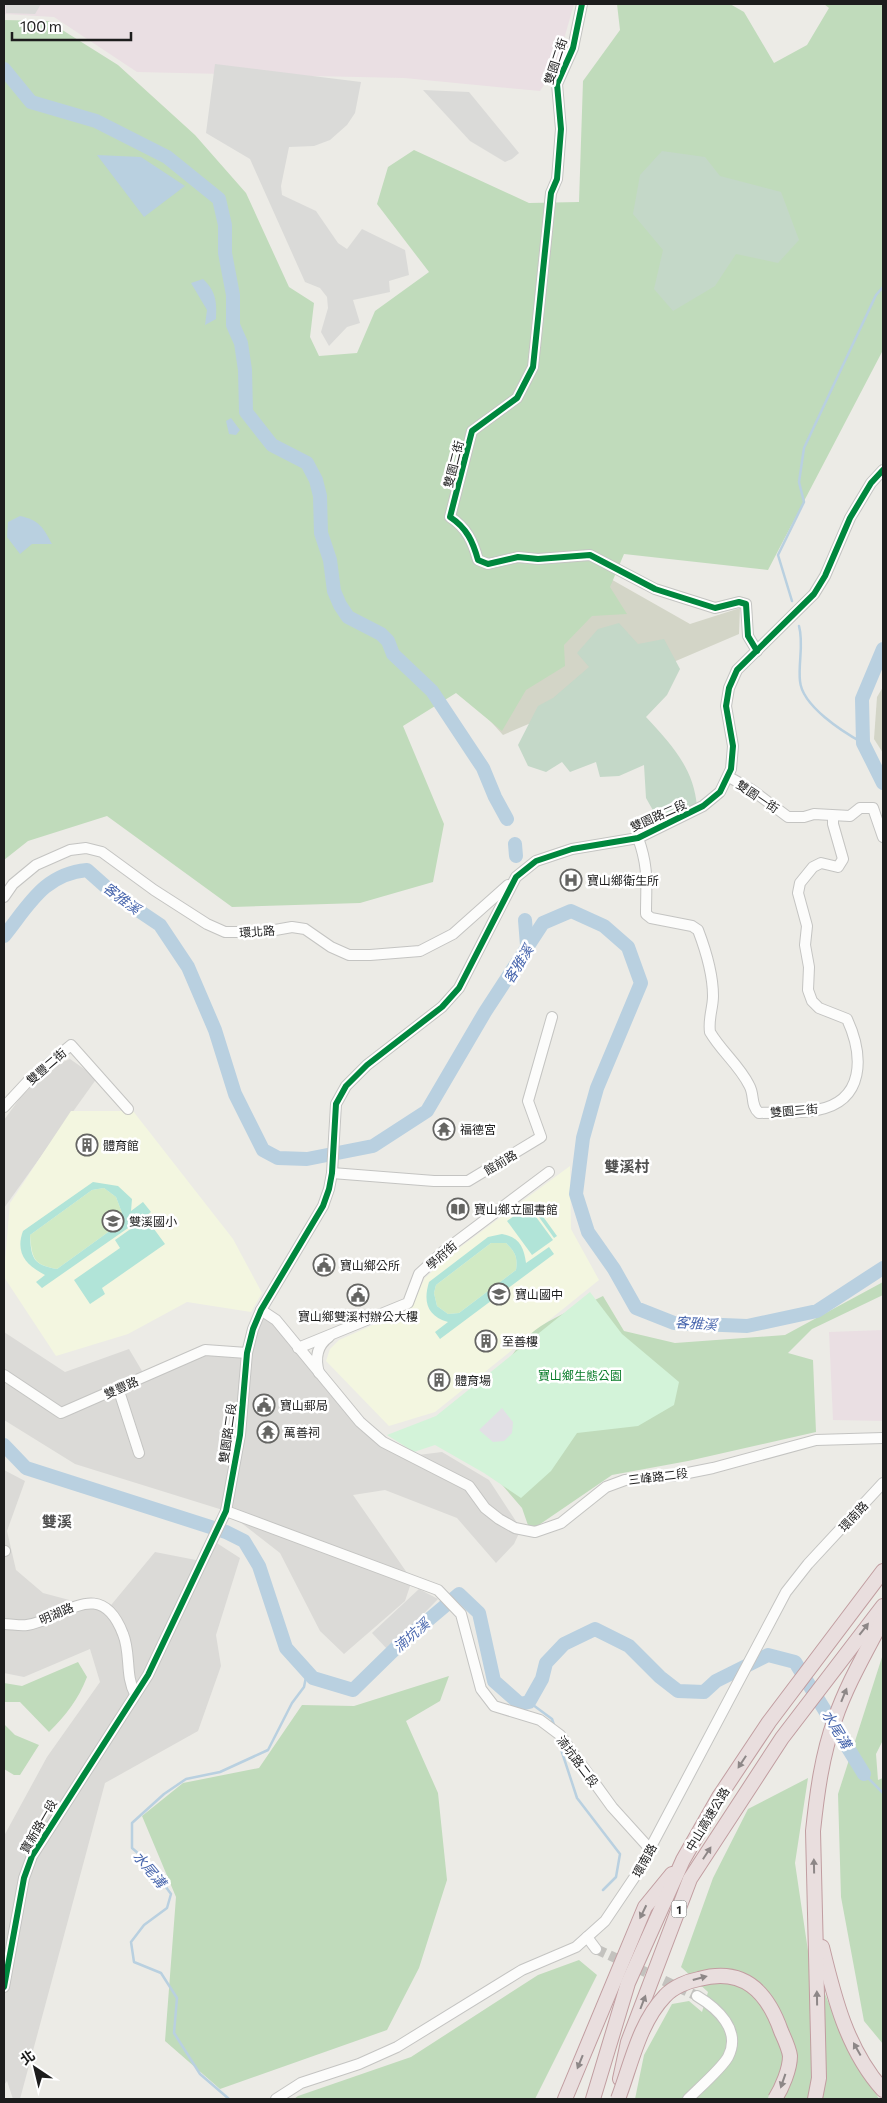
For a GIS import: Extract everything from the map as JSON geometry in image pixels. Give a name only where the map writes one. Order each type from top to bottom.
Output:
[{"type":"highway","name":"中山高速公路","points":[[592,2099],[628,1982],[683,1860],[769,1722],[883,1571]]},
{"type":"highway","name":"中山高速公路","points":[[617,2099],[628,2042],[690,1879],[782,1738],[883,1606]]},
{"type":"highway","points":[[815,2099],[818,2078],[813,1831],[817,1792],[834,1720],[850,1681],[883,1619]]},
{"type":"highway","points":[[565,2099],[645,1907],[683,1860]]},
{"type":"highway","points":[[814,1914],[841,2019],[874,2080],[883,2090]]},
{"type":"highway","points":[[617,2099],[643,2027],[666,1995],[688,1981],[710,1976],[731,1975],[751,1984],[761,1994],[776,2015],[790,2055],[786,2072],[775,2099]]},
{"type":"street","name":"雙園二街","points":[[582,4],[573,48],[557,84],[561,130],[559,166],[557,179],[551,193],[533,367],[517,398],[472,431],[450,517],[460,524],[469,536],[478,560],[488,564],[518,557],[538,559],[590,555],[655,589],[715,608],[738,602],[746,604],[748,636],[756,651]]},
{"type":"street","name":"雙園路二段","points":[[135,1694],[148,1675],[226,1511],[240,1435],[247,1353],[253,1329],[261,1310],[323,1206],[332,1173],[336,1104],[346,1086],[367,1065],[442,1007],[459,988],[516,877],[536,861],[572,849],[638,838],[703,806],[720,792],[729,776],[733,746],[727,715],[727,697],[737,670],[814,594],[825,576],[850,518],[871,484],[883,470]]},
{"type":"street","name":"雙園一街","points":[[729,776],[788,817],[804,817],[814,814],[850,816],[860,808],[873,808],[883,837]]},
{"type":"street","name":"雙園三街","points":[[638,838],[645,857],[648,877],[646,914],[651,918],[692,926],[698,930],[712,978],[714,998],[709,1024],[710,1032],[746,1079],[751,1088],[754,1109],[759,1113],[816,1111],[838,1103],[854,1089],[858,1065],[854,1039],[847,1019],[819,1008],[812,1001],[808,990],[809,968],[805,945],[807,926],[799,898],[800,883],[813,867],[821,863],[838,867],[842,864],[843,859],[833,824],[833,816]]},
{"type":"street","name":"環北路","points":[[4,897],[13,884],[36,865],[70,850],[86,848],[102,852],[160,894],[207,924],[225,932],[264,932],[292,927],[306,929],[331,947],[349,955],[370,956],[420,951],[453,934],[491,902],[516,877]]},
{"type":"street","name":"館前路","points":[[332,1173],[434,1181],[468,1181],[541,1137],[528,1101],[552,1017]]},
{"type":"street","name":"雙豐二街","points":[[4,1107],[30,1079],[71,1045],[128,1109]]},
{"type":"street","name":"學府街","points":[[298,1348],[408,1303],[419,1274],[444,1251],[549,1172]]},
{"type":"street","name":"三峰路二段","points":[[261,1310],[276,1320],[360,1422],[383,1442],[469,1486],[485,1508],[499,1519],[516,1528],[535,1532],[561,1523],[606,1487],[624,1480],[678,1475],[713,1468],[816,1440],[883,1438]]},
{"type":"street","name":"學府街","points":[[321,1376],[317,1364],[317,1351],[323,1341],[337,1332]]},
{"type":"street","name":"雙豐路","points":[[4,1375],[60,1414],[205,1350],[247,1353]]},
{"type":"street","points":[[118,1388],[139,1453]]},
{"type":"street","name":"環南路","points":[[276,2099],[301,2083],[358,2064],[396,2048],[522,1970],[576,1947],[605,1921],[650,1849],[786,1592],[808,1564],[883,1484]]},
{"type":"street","name":"湳坑路二段","points":[[226,1511],[438,1590],[461,1614],[481,1689],[494,1706],[540,1720],[560,1735],[612,1807],[650,1849]]},
{"type":"street","name":"明湖路","points":[[4,1624],[26,1625],[80,1603],[100,1606],[116,1620],[124,1635],[130,1660],[130,1686],[135,1694]]},
{"type":"street","name":"寶新路一段","points":[[4,1987],[24,1878],[32,1856],[135,1694]]},
{"type":"street","points":[[587,1937],[596,1950]]},
{"type":"street","points":[[688,2099],[728,2057],[731,2042],[730,2027],[721,2014],[696,1996]]},
{"type":"shaded area","points":[[4,4],[574,4],[556,67],[540,91],[404,78],[137,72],[54,17],[4,14]]},
{"type":"shaded area","points":[[6,4],[41,4],[35,14],[6,13]]},
{"type":"shaded area","points":[[215,64],[361,82],[355,113],[347,125],[330,140],[314,146],[289,147],[281,186],[282,195],[316,211],[338,243],[347,249],[362,229],[405,250],[409,275],[389,281],[390,292],[353,300],[360,323],[347,327],[329,346],[321,332],[328,308],[327,297],[320,288],[305,282],[250,159],[206,133]]},
{"type":"shaded area","points":[[423,90],[469,92],[519,153],[505,162],[470,141]]},
{"type":"shaded area","points":[[662,151],[705,157],[720,176],[781,192],[799,240],[778,263],[736,254],[715,286],[673,311],[654,289],[663,250],[633,214],[640,175]]},
{"type":"shaded area","points":[[97,155],[141,157],[185,186],[144,217]]},
{"type":"shaded area","points":[[203,279],[213,292],[216,307],[216,319],[205,325],[207,310],[191,283]]},
{"type":"shaded area","points":[[231,418],[240,430],[236,435],[229,434],[226,421]]},
{"type":"shaded area","points":[[20,516],[40,525],[52,544],[32,544],[20,554],[7,537],[8,522]]},
{"type":"shaded area","points":[[586,565],[690,624],[740,608],[739,634],[503,735],[384,603]]},
{"type":"shaded area","points":[[619,623],[638,644],[664,639],[680,669],[667,695],[646,717],[680,758],[691,780],[697,807],[659,821],[646,798],[644,765],[619,776],[600,777],[596,762],[570,772],[562,762],[546,772],[528,766],[518,745],[538,706],[553,698],[589,667],[577,653],[598,629]]},
{"type":"shaded area","points":[[883,687],[883,753],[874,739],[877,697]]},
{"type":"shaded area","points":[[70,1059],[97,1078],[4,1208],[4,1120],[20,1098],[51,1067]]},
{"type":"shaded area","name":"雙溪國小","points":[[71,1111],[133,1111],[233,1239],[262,1293],[251,1312],[187,1302],[128,1334],[56,1356],[4,1277],[4,1273],[10,1203]]},
{"type":"shaded area","name":"寶山國中","points":[[570,1166],[571,1229],[599,1280],[435,1412],[389,1426],[326,1361],[330,1349],[339,1340],[409,1309],[425,1278],[451,1254]]},
{"type":"shaded area","points":[[93,1182],[118,1186],[132,1199],[131,1211],[143,1202],[151,1212],[42,1288],[36,1282],[45,1275],[32,1267],[21,1252],[20,1246],[23,1231]],"holes":[[[104,1188],[116,1197],[122,1213],[118,1225],[57,1269],[38,1263],[31,1249],[30,1235],[92,1190]]]},
{"type":"shaded area","points":[[534,1204],[557,1236],[554,1238],[531,1206]]},
{"type":"shaded area","points":[[528,1206],[553,1240],[532,1255],[507,1221]]},
{"type":"shaded area","points":[[146,1218],[165,1244],[102,1288],[105,1294],[90,1304],[74,1280],[120,1248],[115,1240]]},
{"type":"shaded area","points":[[502,1234],[517,1240],[524,1252],[526,1263],[549,1247],[554,1254],[440,1339],[435,1332],[448,1322],[435,1316],[428,1307],[426,1296],[429,1282],[488,1237]],"holes":[[[491,1243],[506,1243],[515,1255],[517,1262],[516,1270],[459,1313],[448,1314],[437,1306],[434,1293],[436,1285]]]},
{"type":"shaded area","points":[[261,1310],[360,1422],[410,1456],[442,1452],[489,1480],[521,1529],[514,1544],[496,1563],[457,1518],[385,1490],[353,1495],[412,1580],[405,1601],[344,1654],[320,1631],[280,1553],[226,1511],[75,1464],[4,1420],[4,1332],[65,1372],[129,1349],[145,1376],[205,1350],[247,1353]]},
{"type":"shaded area","points":[[883,1330],[883,1421],[833,1420],[829,1332]]},
{"type":"shaded area","points":[[502,1408],[513,1422],[512,1433],[504,1441],[493,1442],[479,1430]]},
{"type":"shaded area","points":[[4,1470],[25,1481],[7,1531],[16,1570],[43,1593],[107,1610],[155,1552],[201,1561],[212,1540],[240,1558],[216,1635],[221,1666],[198,1731],[105,1783],[20,2099],[13,2099],[7,2081],[4,2085],[4,1836],[47,1757],[100,1682],[90,1649],[24,1677],[4,1673]]},
{"type":"shaded area","points":[[419,1589],[438,1599],[388,1650],[372,1633]]},
{"type":"green space","points":[[617,4],[730,4],[744,12],[774,63],[807,45],[829,8],[824,4],[883,4],[883,350],[768,570],[624,554],[610,587],[627,614],[592,616],[564,645],[565,666],[526,690],[502,731],[456,693],[403,726],[444,824],[433,882],[360,903],[232,907],[107,816],[28,841],[4,860],[4,20],[48,21],[118,65],[195,135],[246,193],[289,287],[314,303],[310,337],[319,356],[357,353],[375,311],[429,272],[377,204],[388,167],[414,150],[529,203],[579,202],[583,81],[620,30]]},
{"type":"green space","points":[[104,1188],[116,1197],[122,1213],[118,1225],[57,1269],[38,1263],[33,1255],[30,1235],[92,1190]]},
{"type":"green space","points":[[491,1243],[506,1243],[509,1246],[516,1258],[516,1270],[459,1313],[448,1314],[437,1306],[434,1293],[436,1285]]},
{"type":"green space","points":[[883,1282],[883,1295],[812,1329],[788,1353],[813,1360],[816,1432],[688,1461],[612,1475],[530,1531],[522,1508],[479,1458],[498,1385],[514,1353],[526,1338],[541,1326],[603,1296],[624,1331],[675,1343],[785,1335]]},
{"type":"green space","name":"寶山鄉生態公園","points":[[590,1292],[622,1334],[679,1382],[674,1405],[638,1426],[577,1433],[551,1471],[521,1498],[484,1473],[435,1445],[414,1452],[387,1435],[436,1416]]},
{"type":"green space","points":[[883,1654],[883,1740],[876,1754],[878,1780],[883,1778],[883,2044],[864,2021],[841,1897],[838,1794]]},
{"type":"green space","points":[[78,1662],[87,1677],[71,1707],[49,1732],[20,1702],[4,1702],[4,1683],[22,1686]]},
{"type":"green space","points":[[449,1676],[440,1701],[406,1721],[438,1793],[447,1880],[419,1968],[387,2030],[220,2089],[165,2041],[176,1897],[142,1816],[183,1783],[259,1768],[302,1705],[354,1706]]},
{"type":"green space","points":[[4,1724],[15,1735],[39,1745],[20,1775],[14,1775],[4,1769]]},
{"type":"green space","points":[[808,1778],[795,1863],[808,1951],[837,2024],[879,2099],[635,2099],[644,2055],[672,2004],[689,2001],[702,2012],[708,1992],[681,1967],[713,1878],[748,1809]]},
{"type":"green space","points":[[579,1960],[597,1975],[535,2099],[294,2099],[411,2057],[538,1975]]},
{"type":"waterway","points":[[4,69],[31,102],[96,121],[167,157],[219,199],[225,225],[225,253],[233,295],[233,325],[241,343],[245,370],[246,412],[272,445],[307,463],[316,480],[320,496],[321,533],[330,560],[334,591],[340,605],[348,617],[381,634],[388,641],[393,654],[432,691],[483,768],[507,819]]},
{"type":"waterway","points":[[792,601],[778,555],[804,502],[799,482],[804,448],[876,295],[883,287]]},
{"type":"waterway","points":[[799,626],[801,640],[800,681],[802,690],[808,700],[825,717],[863,743]]},
{"type":"waterway","name":"客雅溪","points":[[883,649],[862,699],[863,743],[883,783]]},
{"type":"waterway","points":[[515,844],[516,856]]},
{"type":"waterway","name":"客雅溪","points":[[4,936],[48,884],[72,873],[87,870],[114,894],[160,925],[188,967],[215,1030],[235,1094],[263,1150],[278,1158],[307,1159],[373,1146],[427,1111],[485,1012],[543,923],[571,911],[604,926],[628,947],[641,983],[597,1088],[583,1138],[576,1194],[588,1232],[614,1269],[636,1308],[674,1323],[747,1326],[817,1311],[883,1268]]},
{"type":"waterway","points":[[525,920],[527,945]]},
{"type":"waterway","name":"湳坑溪","points":[[4,1445],[26,1468],[226,1532],[244,1541],[259,1566],[286,1648],[313,1678],[353,1690],[401,1643],[459,1594],[479,1613],[494,1681],[520,1704],[529,1702],[542,1679],[546,1663],[564,1644],[595,1629],[629,1646],[660,1677],[678,1691],[704,1692],[716,1681],[768,1655],[795,1662],[864,1774]]},
{"type":"waterway","name":"水尾溝","points":[[229,2099],[200,2074],[174,2033],[177,1998],[161,1973],[134,1962],[131,1942],[144,1925],[167,1908],[171,1894],[147,1861],[132,1848],[132,1823],[164,1794],[186,1779],[220,1772],[268,1750],[292,1703],[304,1687],[307,1672]]},
{"type":"waterway","points":[[529,1702],[552,1719],[554,1725]]},
{"type":"waterway","points":[[558,1740],[577,1798],[620,1854],[616,1877],[603,1890]]},
{"type":"waterway","name":"水尾溝","points":[[864,1774],[883,1793]]},
{"type":"tunnel","points":[[596,1949],[697,1996]]},
{"type":"cycle path","points":[[582,4],[573,48],[557,84],[561,129],[557,179],[551,193],[533,367],[517,398],[472,431],[450,517],[461,526],[468,536],[478,560],[488,564],[518,557],[538,559],[590,555],[655,589],[715,608],[739,602],[746,604],[748,636],[757,651]]},
{"type":"cycle path","points":[[4,1987],[24,1878],[32,1856],[148,1675],[226,1511],[240,1435],[247,1353],[253,1329],[261,1310],[323,1206],[332,1173],[336,1104],[346,1086],[367,1065],[442,1007],[459,988],[516,877],[536,861],[572,849],[638,838],[703,806],[720,792],[731,769],[733,746],[726,706],[729,688],[737,670],[814,594],[825,576],[850,518],[871,483],[883,470]]},
{"type":"place","name":"寶山鄉衛生所","points":[[571,880]]},
{"type":"place","name":"福德宮","points":[[444,1129]]},
{"type":"place","name":"體育館","points":[[87,1145]]},
{"type":"place","name":"寶山鄉立圖書館","points":[[458,1209]]},
{"type":"place","name":"雙溪國小","points":[[113,1221]]},
{"type":"place","name":"寶山鄉公所","points":[[324,1265]]},
{"type":"place","name":"寶山國中","points":[[499,1294]]},
{"type":"place","name":"寶山鄉雙溪村辦公大樓","points":[[358,1295]]},
{"type":"place","name":"至善樓","points":[[486,1341]]},
{"type":"place","name":"體育場","points":[[439,1380]]},
{"type":"place","name":"寶山郵局","points":[[264,1405]]},
{"type":"place","name":"萬善祠","points":[[268,1432]]},
{"type":"district","name":"雙溪村","points":[[627,1166]]},
{"type":"district","name":"雙溪","points":[[57,1521]]}]
